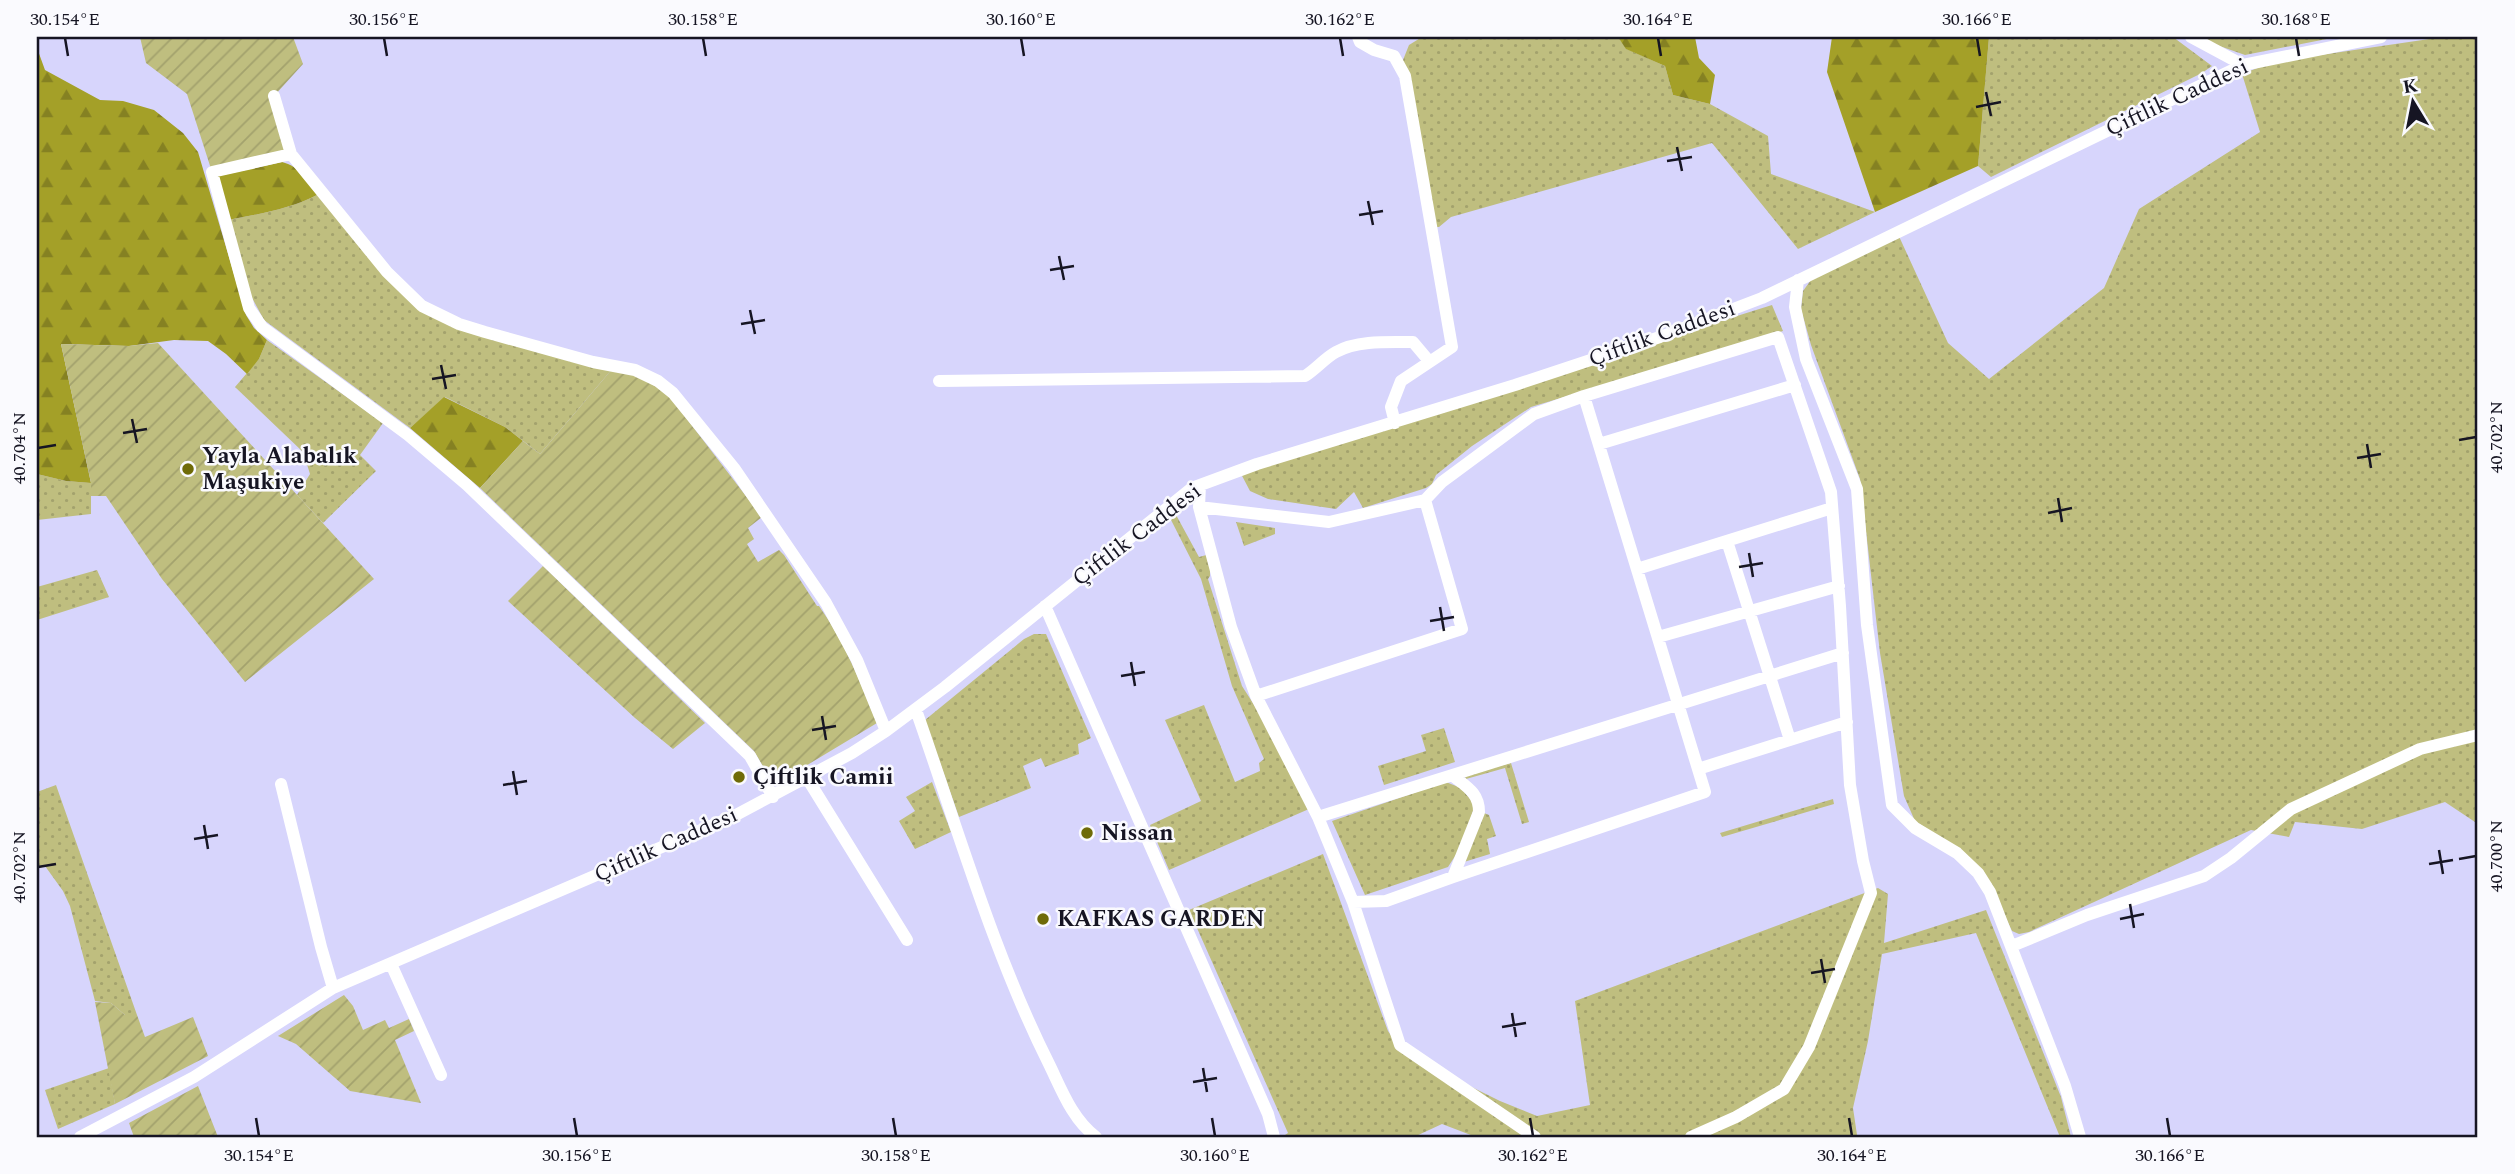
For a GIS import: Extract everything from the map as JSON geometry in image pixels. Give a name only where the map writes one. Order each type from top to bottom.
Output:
[{"type":"street","points":[[1358,37],[1360,42],[1374,50],[1394,56],[1405,76],[1452,347],[1401,381],[1391,407],[1395,423]]},
{"type":"street","points":[[2191,37],[2243,65]]},
{"type":"street","name":"Çiftlik Caddesi","points":[[80,1137],[194,1077],[333,988],[734,816],[773,797],[886,732],[1192,488],[1257,464],[1395,423],[1660,337],[1762,298],[2243,65],[2381,37]]},
{"type":"street","points":[[274,96],[291,155],[387,272],[422,306],[459,324],[593,362],[635,370],[665,386],[734,468],[826,603],[857,660],[886,732]]},
{"type":"street","points":[[291,155],[212,172],[232,250],[254,318],[274,338],[375,410],[467,485],[750,756],[773,797]]},
{"type":"street","points":[[1797,280],[1795,307],[1806,359],[1857,489],[1867,625],[1892,805],[1915,828],[1957,853],[1978,873],[1990,892],[2065,1086],[2080,1137]]},
{"type":"street","points":[[1199,507],[1329,522],[1424,500],[1442,482],[1534,414],[1584,396],[1778,337],[1831,492],[1850,785],[1871,893],[1809,1046],[1784,1089],[1736,1117],[1691,1137]]},
{"type":"street","points":[[939,381],[1305,376],[1336,352],[1373,342],[1413,342],[1429,361]]},
{"type":"street","points":[[1599,444],[1795,385]]},
{"type":"street","points":[[1353,902],[1386,901],[1705,792],[1584,396]]},
{"type":"street","points":[[1200,485],[1199,507],[1231,626],[1255,696],[1318,817],[1353,902],[1400,1045],[1535,1137]]},
{"type":"street","points":[[1255,696],[1462,629],[1424,500]]},
{"type":"street","points":[[1637,569],[1832,508]]},
{"type":"street","points":[[1727,541],[1790,740]]},
{"type":"street","points":[[1658,637],[1839,586]]},
{"type":"street","points":[[1045,606],[1268,1114],[1274,1137]]},
{"type":"street","points":[[1318,817],[1843,653]]},
{"type":"street","points":[[916,710],[1015,989],[1071,1108],[1087,1130],[1096,1137]]},
{"type":"street","points":[[1698,769],[1847,722]]},
{"type":"street","points":[[2012,946],[2100,910],[2204,876],[2231,858],[2291,809],[2420,749],[2478,736]]},
{"type":"street","points":[[1453,776],[1475,794],[1479,802],[1479,812],[1453,877]]},
{"type":"street","points":[[807,778],[907,940]]},
{"type":"street","points":[[281,784],[333,988]]},
{"type":"street","points":[[391,964],[413,1018],[441,1075]]},
{"type":"shaded area","points":[[140,37],[293,37],[303,64],[274,96],[291,154],[212,172],[187,94],[146,63]]},
{"type":"shaded area","points":[[1422,37],[1618,37],[1627,49],[1665,66],[1673,95],[1710,104],[1768,136],[1771,174],[1875,212],[1798,249],[1712,143],[1451,217],[1439,227],[1427,227],[1399,70],[1409,45]]},
{"type":"shaded area","points":[[1989,37],[2173,37],[2212,66],[1991,177],[1978,166]]},
{"type":"shaded area","points":[[2194,37],[2337,37],[2245,55]]},
{"type":"shaded area","points":[[2443,37],[2478,37],[2478,824],[2445,802],[2362,829],[2295,822],[2289,837],[2251,830],[2029,932],[2019,934],[2012,931],[1983,870],[1954,846],[1915,821],[1904,796],[1880,653],[1860,479],[1811,345],[1801,309],[1803,291],[1811,280],[1897,232],[1948,343],[1989,379],[2104,288],[2139,209],[2260,132],[2242,74],[2273,62]]},
{"type":"shaded area","points":[[319,194],[417,308],[613,368],[540,454],[505,427],[445,397],[410,428],[264,320],[251,296],[228,220],[286,207]]},
{"type":"shaded area","points":[[1772,305],[1783,331],[1531,407],[1472,446],[1436,475],[1432,484],[1426,488],[1363,508],[1354,492],[1336,509],[1268,499],[1250,491],[1240,472]]},
{"type":"shaded area","points":[[267,340],[383,423],[360,455],[376,471],[323,523],[297,495],[310,474],[303,452],[235,387],[259,359]]},
{"type":"shaded area","points":[[158,343],[374,579],[245,682],[162,579],[106,496],[91,496],[91,483],[61,344],[128,346]]},
{"type":"shaded area","points":[[613,368],[634,374],[667,393],[762,517],[748,528],[754,539],[747,544],[758,562],[779,550],[784,555],[837,634],[877,723],[774,785],[754,751],[480,488],[523,441],[540,454]]},
{"type":"shaded area","points":[[37,474],[66,481],[91,483],[91,514],[37,520]]},
{"type":"shaded area","points":[[1175,513],[1199,557],[1210,554],[1208,579],[1242,686],[1309,809],[1169,870],[1150,825],[1201,801],[1165,720],[1204,705],[1235,782],[1260,771],[1259,763],[1264,759],[1232,686],[1201,579],[1169,516]]},
{"type":"shaded area","points":[[1236,522],[1275,528],[1275,534],[1244,546]]},
{"type":"shaded area","points":[[543,566],[705,723],[673,749],[635,718],[508,601]]},
{"type":"shaded area","points":[[97,570],[109,597],[37,620],[37,587]]},
{"type":"shaded area","points":[[1034,634],[1046,634],[1091,738],[1078,744],[1079,754],[1045,767],[1041,758],[1023,766],[1031,788],[959,817],[925,720],[1024,639]]},
{"type":"shaded area","points":[[1444,728],[1455,762],[1384,785],[1378,766],[1426,751],[1421,735]]},
{"type":"shaded area","points":[[1511,763],[1529,822],[1522,824],[1505,768],[1466,779],[1464,775]]},
{"type":"shaded area","points":[[932,782],[951,832],[915,849],[899,821],[915,811],[906,797]]},
{"type":"shaded area","points":[[1446,782],[1461,788],[1475,805],[1461,847],[1448,867],[1365,895],[1332,821]]},
{"type":"shaded area","points":[[56,785],[137,1015],[125,1015],[111,1003],[95,1001],[70,906],[45,866],[37,869],[37,792]]},
{"type":"shaded area","points":[[1833,799],[1834,804],[1722,837],[1720,833]]},
{"type":"shaded area","points":[[1484,813],[1489,815],[1496,836],[1487,839],[1490,854],[1464,862]]},
{"type":"shaded area","points":[[1323,854],[1388,1031],[1403,1053],[1500,1101],[1537,1116],[1590,1105],[1575,1001],[1878,888],[1888,894],[1884,943],[1986,910],[2061,1097],[2071,1137],[2060,1137],[1976,933],[1882,954],[1868,1041],[1853,1108],[1857,1135],[1476,1137],[1442,1124],[1414,1137],[1282,1137],[1288,1133],[1189,910]]},
{"type":"shaded area","points":[[344,995],[353,1006],[363,1030],[385,1020],[389,1028],[409,1019],[414,1031],[395,1040],[421,1103],[350,1091],[296,1044],[278,1036]]},
{"type":"shaded area","points":[[95,1002],[111,1003],[125,1015],[137,1015],[145,1037],[193,1017],[208,1056],[115,1104]]},
{"type":"shaded area","points":[[109,1068],[115,1104],[58,1129],[45,1090]]},
{"type":"shaded area","points":[[198,1086],[218,1137],[134,1137],[129,1123]]},
{"type":"green space","points":[[1618,37],[1695,37],[1699,58],[1715,75],[1710,104],[1673,95],[1665,66],[1626,49]]},
{"type":"green space","points":[[1832,37],[1989,37],[1978,166],[1875,212],[1827,72]]},
{"type":"green space","points":[[37,48],[45,70],[100,100],[123,101],[154,110],[183,133],[198,152],[246,315],[254,328],[267,340],[259,359],[247,374],[208,341],[174,340],[129,346],[61,344],[91,483],[66,481],[37,474]]},
{"type":"green space","points":[[282,162],[298,170],[319,194],[286,207],[228,220],[218,176]]},
{"type":"green space","points":[[444,397],[505,427],[523,441],[480,488],[410,428]]},
{"type":"place","name":"Yayla Alabalık Maşukiye","points":[[188,469]]},
{"type":"place","name":"Çiftlik Camii","points":[[739,777]]},
{"type":"place","name":"Nissan","points":[[1087,833]]},
{"type":"place","name":"KAFKAS GARDEN","points":[[1043,919]]}]
